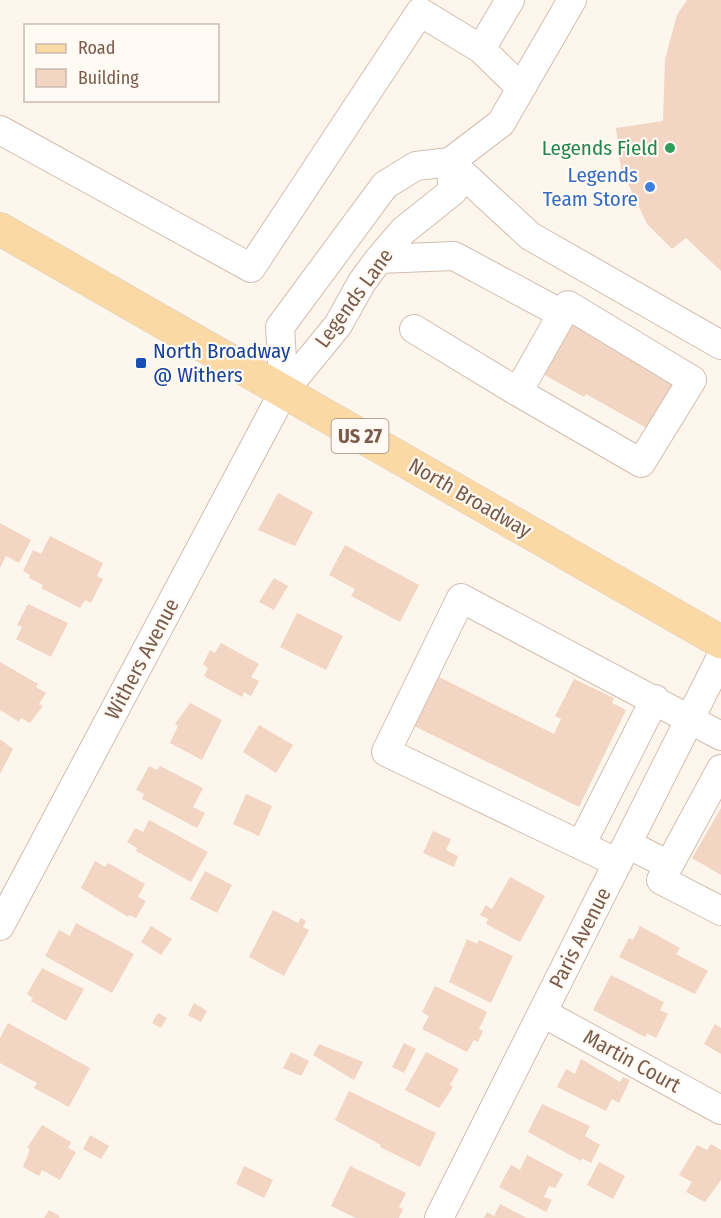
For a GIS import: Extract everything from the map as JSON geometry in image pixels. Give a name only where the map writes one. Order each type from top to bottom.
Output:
[{"type":"main road","name":"North Broadway","points":[[0,229],[721,642]]},
{"type":"street","points":[[481,49],[510,0]]},
{"type":"street","points":[[572,0],[501,123],[450,162],[530,236],[721,345]]},
{"type":"street","points":[[0,130],[250,268],[410,6],[481,49],[521,88]]},
{"type":"street","name":"Legends Lane","points":[[450,162],[453,191],[403,231],[379,259],[362,282],[338,325],[284,391],[280,327],[386,185],[416,166],[450,162]]},
{"type":"street","points":[[379,259],[454,256],[565,309],[692,380],[641,463],[414,329]]},
{"type":"street","points":[[518,392],[590,270]]},
{"type":"street","name":"Withers Avenue","points":[[0,926],[284,391]]},
{"type":"street","points":[[669,865],[581,845],[386,752],[461,598],[691,718],[721,736]]},
{"type":"street","name":"Paris Avenue","points":[[439,1218],[721,657]]},
{"type":"street","points":[[581,845],[655,699]]},
{"type":"street","points":[[721,769],[661,880],[721,910]]},
{"type":"street","name":"Martin Court","points":[[543,1012],[721,1110]]},
{"type":"building","name":"Legends Field","points":[[687,0],[721,0],[721,271],[686,238],[672,249],[647,224],[621,169],[616,128],[663,121],[665,59],[677,15]]},
{"type":"building","points":[[570,322],[677,382],[650,430],[586,394],[584,397],[541,373]]},
{"type":"building","points":[[278,493],[313,512],[295,546],[258,530]]},
{"type":"building","points":[[0,523],[31,540],[19,563],[6,556],[0,568]]},
{"type":"building","points":[[50,536],[103,563],[97,576],[103,579],[91,603],[85,600],[80,608],[41,588],[43,585],[29,578],[30,575],[23,571],[33,550],[41,554]]},
{"type":"building","points":[[345,545],[419,585],[400,622],[351,596],[355,589],[329,575]]},
{"type":"building","points":[[274,578],[288,586],[274,610],[259,602]]},
{"type":"building","points":[[28,604],[68,623],[51,657],[16,639],[22,627],[17,625]]},
{"type":"building","points":[[297,613],[343,636],[326,670],[280,647]]},
{"type":"building","points":[[221,643],[259,664],[251,677],[259,681],[251,696],[244,692],[242,697],[204,676],[208,668],[203,664],[210,650],[215,653]]},
{"type":"building","points":[[0,662],[38,684],[36,687],[46,693],[39,704],[43,706],[30,723],[21,718],[19,722],[0,710]]},
{"type":"building","points":[[433,674],[554,734],[561,719],[555,716],[574,679],[614,698],[612,703],[626,710],[579,807],[408,723]]},
{"type":"building","points":[[190,703],[222,720],[202,760],[170,743],[178,726],[175,724]]},
{"type":"building","points":[[259,725],[293,745],[276,773],[243,752]]},
{"type":"building","points":[[0,739],[13,749],[0,774]]},
{"type":"building","points":[[149,766],[157,770],[160,766],[203,788],[193,807],[205,813],[197,828],[142,799],[144,794],[136,790]]},
{"type":"building","points":[[246,794],[272,806],[259,836],[233,824]]},
{"type":"building","points":[[721,808],[721,875],[692,858]]},
{"type":"building","points":[[149,820],[208,852],[191,882],[136,851],[137,848],[127,842],[135,828],[143,832]]},
{"type":"building","points":[[433,831],[451,839],[446,850],[458,856],[454,867],[423,853]]},
{"type":"building","points":[[95,861],[105,867],[108,863],[145,884],[138,897],[146,901],[136,918],[129,915],[128,917],[81,888]]},
{"type":"building","points":[[205,871],[232,885],[217,913],[190,899]]},
{"type":"building","points":[[510,877],[545,896],[520,942],[486,924],[488,919],[480,915],[486,905],[492,909]]},
{"type":"building","points":[[273,910],[298,923],[301,918],[306,921],[303,927],[309,930],[284,976],[249,957]]},
{"type":"building","points":[[76,923],[134,954],[112,993],[45,956],[59,930],[70,936]]},
{"type":"building","points":[[151,926],[172,939],[161,955],[141,942]]},
{"type":"building","points":[[640,926],[680,948],[676,954],[708,971],[695,994],[619,957],[629,938],[633,940]]},
{"type":"building","points":[[467,939],[477,944],[479,940],[513,956],[491,1003],[449,982]]},
{"type":"building","points":[[42,968],[84,989],[66,1021],[31,1001],[33,998],[27,994]]},
{"type":"building","points":[[611,975],[664,1002],[660,1010],[668,1014],[656,1038],[647,1033],[645,1037],[593,1010]]},
{"type":"building","points":[[435,986],[487,1012],[479,1029],[483,1031],[478,1042],[474,1040],[467,1052],[422,1029],[429,1016],[422,1012]]},
{"type":"building","points":[[194,1003],[207,1011],[201,1022],[188,1015]]},
{"type":"building","points":[[158,1013],[167,1018],[161,1028],[152,1023]]},
{"type":"building","points":[[8,1023],[90,1068],[69,1107],[34,1088],[37,1083],[0,1063],[0,1038]]},
{"type":"building","points":[[715,1024],[721,1028],[721,1054],[704,1044]]},
{"type":"building","points":[[404,1043],[416,1049],[404,1073],[392,1067]]},
{"type":"building","points":[[319,1044],[363,1062],[354,1080],[313,1055]]},
{"type":"building","points":[[291,1052],[309,1061],[301,1076],[283,1068]]},
{"type":"building","points":[[426,1052],[459,1069],[450,1085],[453,1087],[439,1108],[405,1090]]},
{"type":"building","points":[[581,1059],[620,1082],[623,1077],[630,1080],[619,1103],[612,1099],[606,1111],[557,1087],[566,1069],[575,1074]]},
{"type":"building","points":[[349,1091],[436,1133],[420,1167],[380,1147],[381,1145],[335,1120]]},
{"type":"building","points":[[542,1104],[590,1126],[585,1136],[600,1145],[591,1163],[582,1158],[581,1161],[528,1132]]},
{"type":"building","points":[[42,1125],[71,1142],[68,1148],[76,1152],[60,1180],[42,1170],[39,1176],[23,1167],[30,1149],[27,1148]]},
{"type":"building","points":[[90,1135],[109,1146],[101,1159],[83,1149]]},
{"type":"building","points":[[711,1144],[721,1150],[721,1180],[705,1202],[686,1192],[692,1182],[679,1175],[697,1145],[707,1150]]},
{"type":"building","points":[[527,1155],[563,1174],[555,1188],[549,1186],[544,1197],[552,1200],[546,1212],[499,1187],[511,1165],[520,1170]]},
{"type":"building","points":[[599,1162],[625,1176],[613,1199],[587,1185]]},
{"type":"building","points":[[244,1166],[273,1180],[264,1198],[236,1184]]},
{"type":"building","points":[[350,1166],[406,1193],[399,1207],[403,1209],[399,1218],[356,1218],[331,1206]]},
{"type":"building","points":[[500,1204],[527,1218],[484,1218],[487,1212],[494,1216]]},
{"type":"building","points":[[49,1210],[60,1216],[59,1218],[44,1218]]},
{"type":"place","name":"Legends Field","points":[[670,148]]},
{"type":"place","name":"Legends Team Store","points":[[650,187]]},
{"type":"place","name":"North Broadway @ Withers","points":[[141,363]]}]
